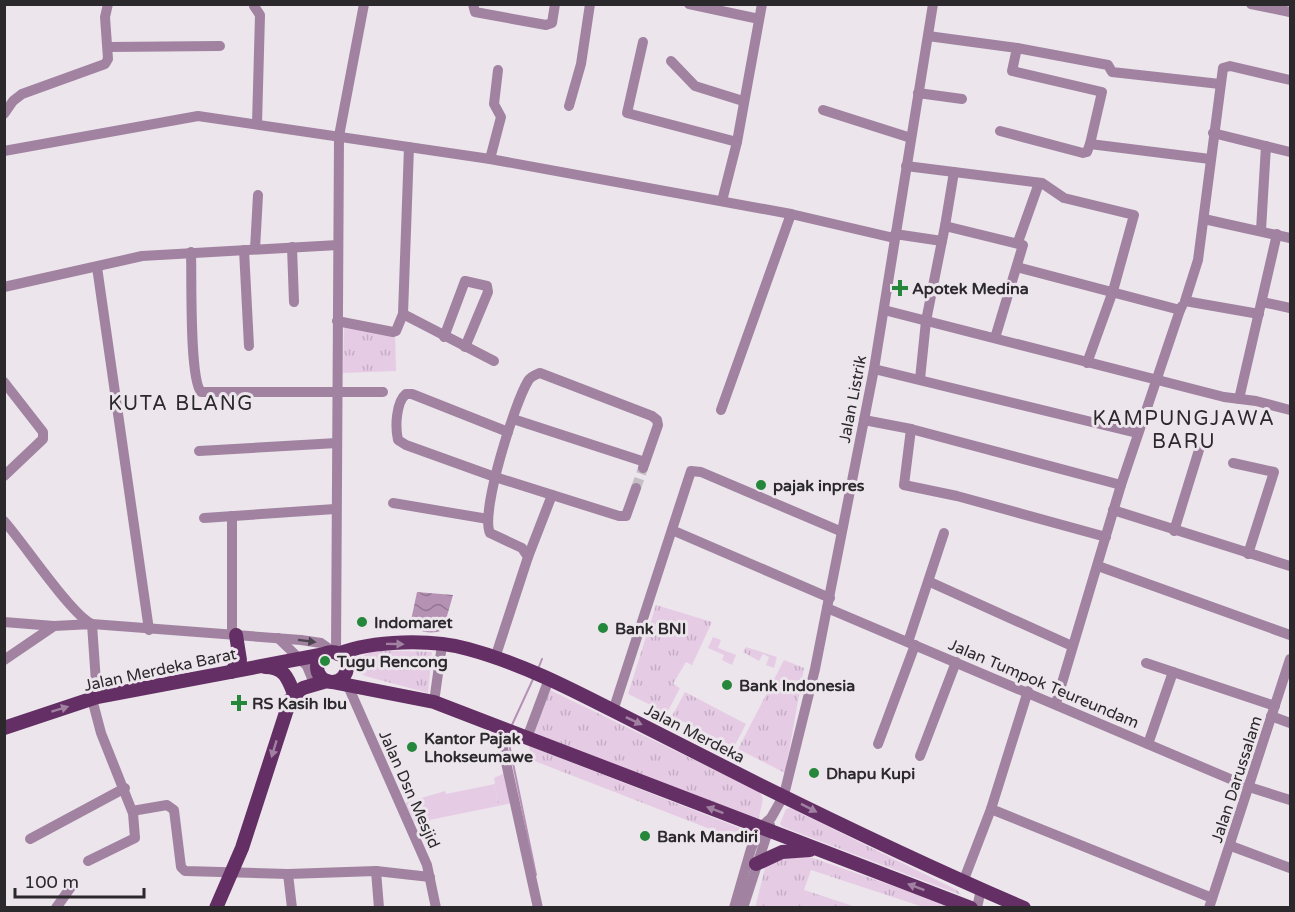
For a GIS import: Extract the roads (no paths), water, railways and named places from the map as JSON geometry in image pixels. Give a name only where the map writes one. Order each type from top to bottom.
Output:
[{"type":"main road","points":[[231,672],[240,660],[234,634]]},
{"type":"main road","name":"Jalan Merdeka","points":[[333,653],[386,643],[466,648],[495,658],[546,677],[963,882],[1024,908]]},
{"type":"main road","name":"Jalan Merdeka Barat","points":[[4,728],[94,698],[333,653]]},
{"type":"main road","points":[[216,908],[242,848],[287,708],[294,694],[324,682],[340,680],[347,668],[345,660],[333,653],[318,661],[317,671],[324,682],[434,702],[767,825],[821,850],[971,908]]},
{"type":"main road","points":[[257,666],[272,667],[285,673],[294,694]]},
{"type":"main road","points":[[756,864],[782,852],[821,850]]},
{"type":"street","points":[[4,114],[13,101],[22,94],[101,67],[108,59],[105,17],[108,4]]},
{"type":"street","points":[[333,653],[339,136],[364,4]]},
{"type":"street","points":[[473,4],[475,12],[546,25],[552,23],[555,4]]},
{"type":"street","points":[[569,106],[581,64],[590,4]]},
{"type":"street","points":[[689,4],[759,19]]},
{"type":"street","points":[[722,201],[737,142],[762,4]]},
{"type":"street","name":"Jalan Listrik","points":[[767,825],[784,795],[829,603],[840,531],[874,369],[933,4]]},
{"type":"street","points":[[1251,4],[1290,12]]},
{"type":"street","points":[[254,6],[260,15],[257,124]]},
{"type":"street","points":[[928,36],[1017,48],[1108,65],[1112,72],[1220,84]]},
{"type":"street","points":[[643,42],[627,113],[737,142]]},
{"type":"street","points":[[108,47],[220,46]]},
{"type":"street","points":[[1000,131],[1083,153],[1087,152],[1102,92],[1012,71],[1017,48]]},
{"type":"street","points":[[671,61],[695,86],[743,101]]},
{"type":"street","points":[[1056,703],[1120,485],[1198,260],[1220,84],[1226,66],[1290,80]]},
{"type":"street","points":[[490,159],[501,117],[494,105],[498,70]]},
{"type":"street","points":[[918,93],[962,99]]},
{"type":"street","points":[[823,110],[910,138]]},
{"type":"street","points":[[4,151],[190,116],[490,159],[791,214],[894,236],[942,241]]},
{"type":"street","points":[[1213,134],[1290,152]]},
{"type":"street","points":[[1090,144],[1210,159]]},
{"type":"street","points":[[1260,230],[1266,146]]},
{"type":"street","points":[[337,321],[395,331],[403,314],[409,147]]},
{"type":"street","points":[[906,166],[1039,183],[1064,198],[1134,215],[1113,291],[1087,363]]},
{"type":"street","points":[[920,379],[927,321],[954,172]]},
{"type":"street","points":[[1018,242],[1039,183]]},
{"type":"street","points":[[249,346],[249,250],[258,195]]},
{"type":"street","points":[[721,410],[791,214]]},
{"type":"street","points":[[1204,219],[1290,238]]},
{"type":"street","points":[[945,226],[1018,242],[1023,247],[995,338]]},
{"type":"street","points":[[1239,399],[1278,234]]},
{"type":"street","points":[[4,287],[142,256],[338,245]]},
{"type":"street","points":[[292,247],[294,302]]},
{"type":"street","points":[[191,252],[194,361],[198,388],[201,392],[383,392]]},
{"type":"street","points":[[97,267],[149,630]]},
{"type":"street","points":[[1017,267],[1113,291],[1183,305],[1259,314]]},
{"type":"street","points":[[444,337],[465,281],[487,286],[488,292],[465,347]]},
{"type":"street","points":[[1262,302],[1290,308]]},
{"type":"street","points":[[884,310],[1087,363],[1290,410]]},
{"type":"street","points":[[403,314],[494,361]]},
{"type":"street","points":[[874,369],[1137,433]]},
{"type":"street","points":[[513,419],[644,465],[657,420],[540,373],[528,381],[513,419],[508,432],[495,477],[488,519],[490,533],[522,548],[528,557]]},
{"type":"street","points":[[4,382],[43,432],[43,439],[4,476]]},
{"type":"street","points":[[508,432],[412,394],[406,394],[402,398],[396,433],[398,440],[495,477],[626,516],[636,488]]},
{"type":"street","points":[[864,420],[911,429],[1120,485]]},
{"type":"street","points":[[911,429],[904,484],[957,496],[1106,537]]},
{"type":"street","points":[[200,451],[337,443]]},
{"type":"street","points":[[1174,531],[1199,450]]},
{"type":"street","points":[[1233,463],[1275,472],[1248,554]]},
{"type":"street","points":[[614,711],[688,474],[695,471],[840,531]]},
{"type":"street","points":[[495,658],[528,557],[552,495]]},
{"type":"street","points":[[393,503],[488,519]]},
{"type":"street","points":[[204,518],[335,509]]},
{"type":"street","points":[[1113,510],[1290,566]]},
{"type":"street","points":[[232,516],[234,634]]},
{"type":"street","points":[[4,521],[71,605],[92,624]]},
{"type":"street","name":"Jalan Tumpok Teureundam","points":[[672,530],[912,644],[1056,703],[1249,787],[1290,800]]},
{"type":"street","points":[[878,744],[912,644],[944,534]]},
{"type":"street","points":[[1098,566],[1290,635]]},
{"type":"street","points":[[930,582],[1072,646]]},
{"type":"street","points":[[4,622],[54,626],[92,624],[278,638],[321,643],[333,653]]},
{"type":"street","points":[[88,861],[136,837],[134,813],[101,733],[94,698],[92,624]]},
{"type":"street","points":[[4,660],[54,626]]},
{"type":"street","points":[[278,638],[324,682]]},
{"type":"street","points":[[434,702],[442,645]]},
{"type":"street","name":"Jalan Darussalam","points":[[1211,903],[1290,659]]},
{"type":"street","points":[[920,756],[956,662]]},
{"type":"street","points":[[1146,663],[1273,711],[1290,723]]},
{"type":"street","points":[[1148,744],[1173,672]]},
{"type":"street","points":[[524,737],[546,677]]},
{"type":"street","name":"Jalan Dsn Mesjid","points":[[348,686],[430,877],[436,908]]},
{"type":"street","points":[[963,882],[991,809],[1028,692]]},
{"type":"street","points":[[499,727],[538,906],[526,908]]},
{"type":"street","points":[[30,839],[125,788]]},
{"type":"street","points":[[134,813],[172,807],[183,870],[188,872],[288,874],[376,871],[430,877]]},
{"type":"street","points":[[991,809],[1211,903]]},
{"type":"street","points":[[743,908],[767,825]]},
{"type":"street","points":[[734,908],[749,855],[767,825]]},
{"type":"street","points":[[1231,846],[1290,868]]},
{"type":"street","points":[[376,871],[379,908]]},
{"type":"street","points":[[288,874],[291,908]]},
{"type":"street","points":[[56,908],[73,884]]},
{"type":"street","points":[[976,908],[981,889]]},
{"type":"water","points":[[417,592],[453,595],[443,630],[425,632],[410,625]]},
{"type":"waterway","points":[[538,669],[542,659]]},
{"type":"waterway","points":[[511,727],[534,677]]},
{"type":"waterway","points":[[507,734],[536,875]]},
{"type":"tunnel","points":[[636,488],[643,468]]},
{"type":"place","name":"Apotek Medina","points":[[900,288]]},
{"type":"place","name":"pajak inpres","points":[[761,485]]},
{"type":"place","name":"Indomaret","points":[[362,622]]},
{"type":"place","name":"Bank BNI","points":[[603,628]]},
{"type":"place","name":"Tugu Rencong","points":[[325,661]]},
{"type":"place","name":"Bank Indonesia","points":[[727,685]]},
{"type":"place","name":"RS Kasih Ibu","points":[[239,703]]},
{"type":"place","name":"Kantor Pajak Lhokseumawe","points":[[412,747]]},
{"type":"place","name":"Dhapu Kupi","points":[[814,773]]},
{"type":"place","name":"Bank Mandiri","points":[[645,836]]},
{"type":"district","name":"KUTA BLANG","points":[[181,403]]},
{"type":"district","name":"KAMPUNGJAWA BARU","points":[[1184,430]]}]
